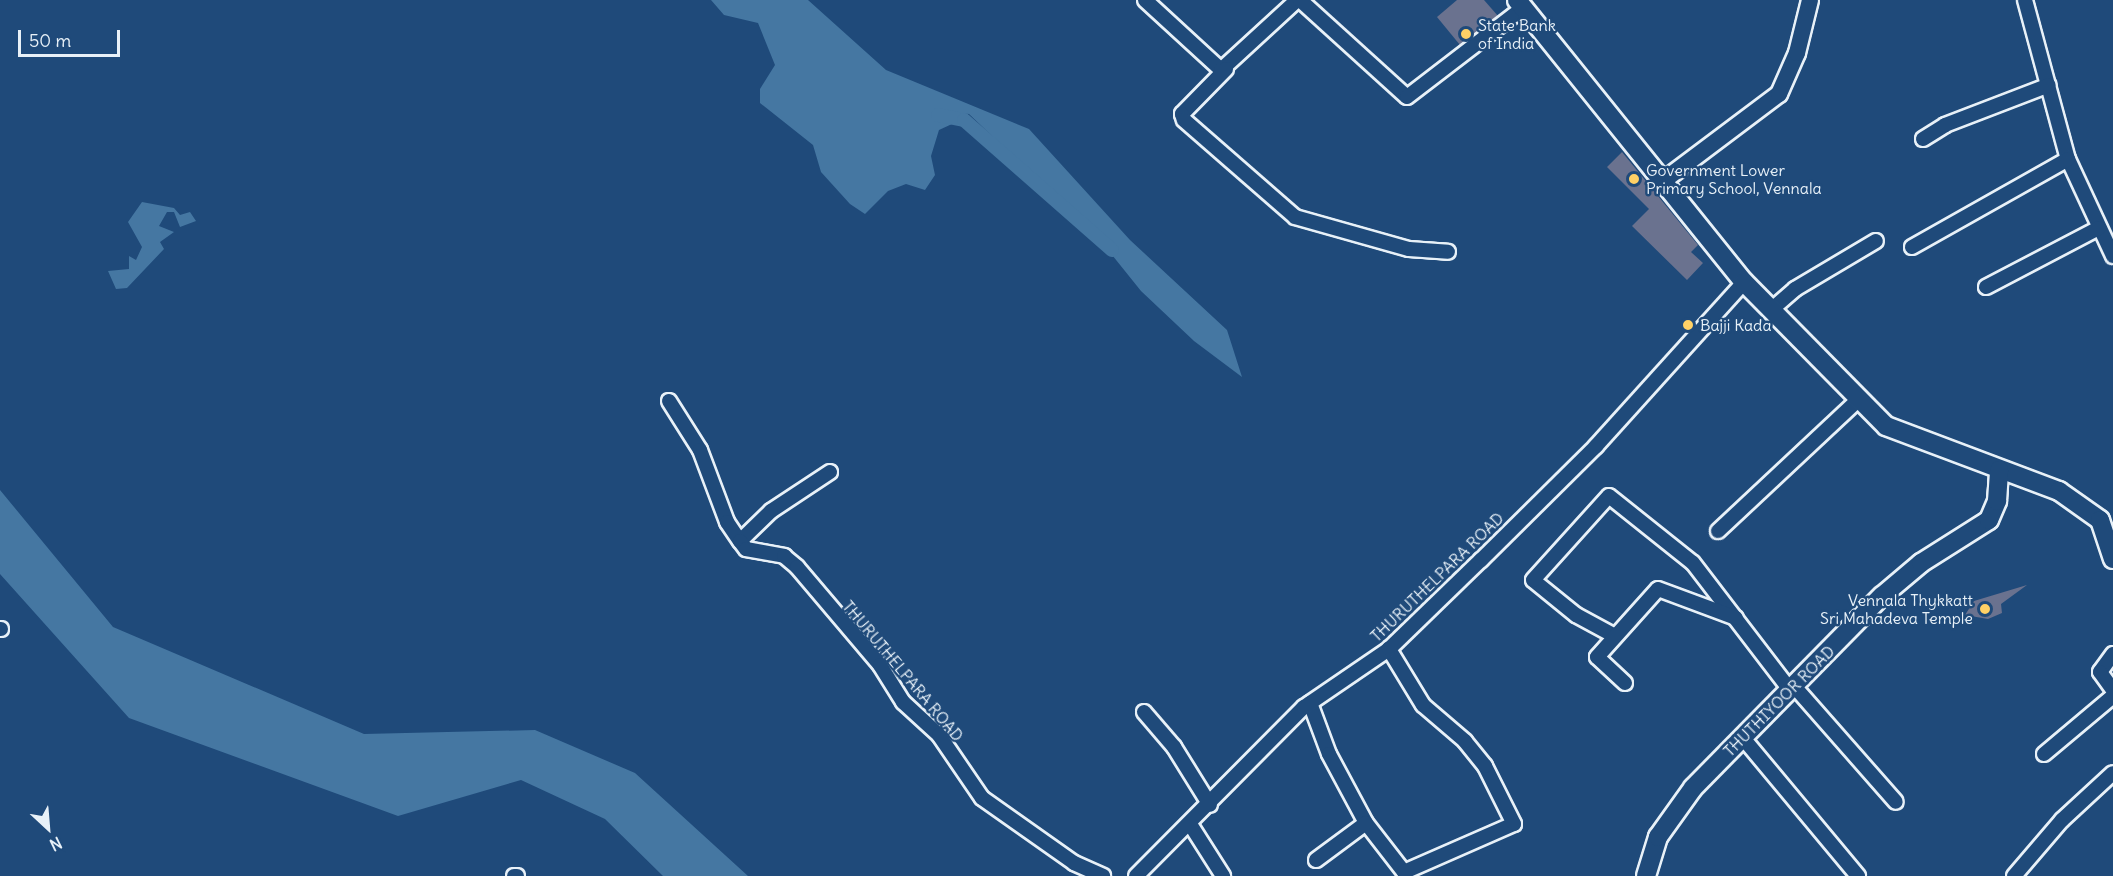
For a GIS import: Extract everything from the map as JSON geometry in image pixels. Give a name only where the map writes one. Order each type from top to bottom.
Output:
[{"type":"main road","points":[[1520,4],[1744,282],[1886,426],[2059,491],[2100,520],[2111,547]]},
{"type":"main road","name":"THUTHIYOOR ROAD","points":[[1646,876],[1658,837],[1693,788],[1913,569],[1989,520],[1997,501],[1999,470]]},
{"type":"street","points":[[1145,0],[1210,62],[1226,69]]},
{"type":"street","points":[[1448,252],[1409,249],[1295,217],[1184,120],[1182,114],[1298,0],[1407,97],[1520,4]]},
{"type":"street","points":[[1663,181],[1779,94],[1797,53],[1810,0]]},
{"type":"street","points":[[2025,0],[2068,159],[2113,256]]},
{"type":"street","points":[[1923,139],[1945,125],[2049,85]]},
{"type":"street","points":[[1912,248],[2068,159]]},
{"type":"street","points":[[1986,287],[2099,228]]},
{"type":"street","points":[[1772,310],[1795,289],[1876,241]]},
{"type":"street","name":"THURUTHELPARA ROAD","points":[[1136,876],[1210,805],[1310,703],[1389,649],[1596,446],[1744,282]]},
{"type":"street","points":[[1718,531],[1859,399]]},
{"type":"street","points":[[669,401],[695,440],[727,522],[740,541],[771,511],[830,472]]},
{"type":"street","points":[[1613,635],[1576,615],[1533,580],[1609,496],[1664,536],[1707,580],[1792,688],[1896,802]]},
{"type":"street","name":"THURUTHELPARA ROAD","points":[[740,541],[756,554],[784,556],[797,567],[880,665],[903,702],[939,735],[982,798],[1074,863],[1103,876]]},
{"type":"street","points":[[1691,602],[1707,580]]},
{"type":"street","points":[[1625,684],[1597,657],[1613,635],[1658,589],[1738,618]]},
{"type":"street","points":[[1310,703],[1329,754],[1366,823],[1404,872],[1514,824],[1485,766],[1465,741],[1423,705],[1389,649]]},
{"type":"street","points":[[2113,654],[2100,672],[2113,690]]},
{"type":"street","points":[[2044,754],[2113,696]]},
{"type":"street","points":[[1144,712],[1174,747],[1210,805]]},
{"type":"street","points":[[1743,738],[1858,876]]},
{"type":"street","points":[[2014,876],[2062,820],[2113,773]]},
{"type":"street","points":[[1316,860],[1366,823]]},
{"type":"street","points":[[1190,824],[1223,876]]},
{"type":"water","points":[[711,0],[808,0],[886,70],[1029,129],[1130,240],[1227,330],[1242,377],[1194,341],[1141,291],[1096,235],[969,114],[958,113],[952,124],[939,130],[931,156],[935,175],[925,190],[906,184],[888,191],[865,214],[850,204],[821,172],[813,145],[760,103],[760,89],[775,65],[758,23],[724,15]]},
{"type":"water","points":[[142,202],[174,208],[180,215],[190,212],[196,221],[180,227],[174,212],[167,212],[159,226],[174,232],[160,242],[164,249],[127,288],[116,289],[108,271],[129,269],[129,256],[136,260],[142,247],[128,222]]},
{"type":"water","points":[[0,490],[113,627],[364,734],[535,730],[635,773],[748,876],[663,876],[605,819],[521,780],[398,816],[129,718],[0,574]]},
{"type":"building","name":"State Bank of India","points":[[1457,0],[1484,0],[1498,16],[1460,45],[1437,17]]},
{"type":"building","points":[[1622,152],[1698,245],[1691,252],[1703,263],[1687,280],[1632,226],[1649,209],[1607,167]]},
{"type":"building","name":"Vennala Thykkatt Sri Mahadeva Temple","points":[[2027,585],[2001,604],[2002,613],[1988,619],[1965,615],[1974,601]]},
{"type":"waterway","points":[[938,115],[964,120],[1112,250]]},
{"type":"place","name":"State Bank of India","points":[[1466,34]]},
{"type":"place","name":"Government Lower Primary School, Vennala","points":[[1634,179]]},
{"type":"place","name":"Bajji Kada","points":[[1688,325]]},
{"type":"place","name":"Vennala Thykkatt Sri Mahadeva Temple","points":[[1985,609]]}]
